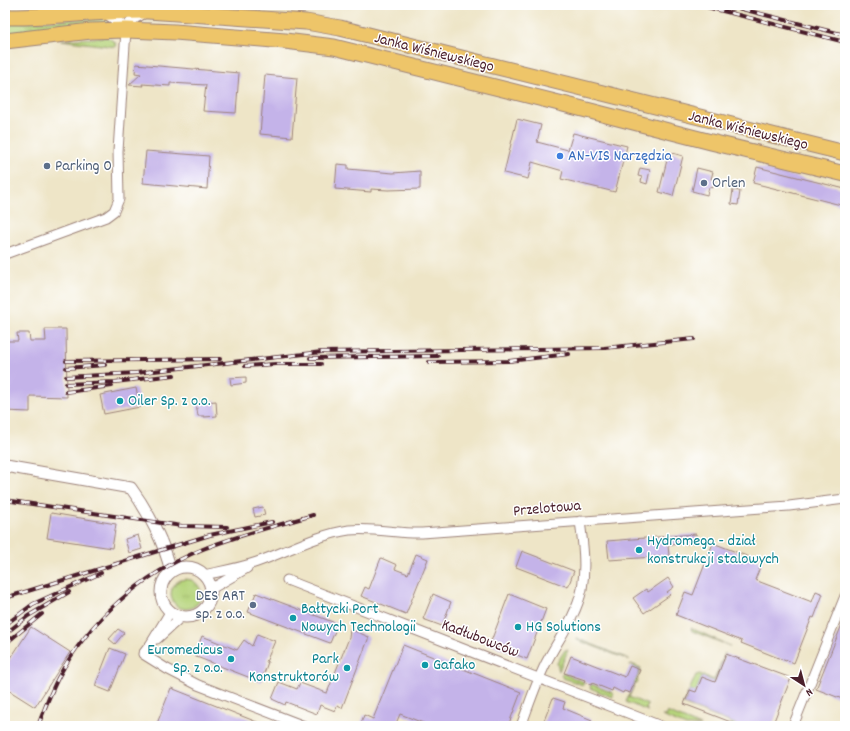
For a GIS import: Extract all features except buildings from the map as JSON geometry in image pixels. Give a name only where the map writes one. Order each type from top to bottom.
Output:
[{"type":"highway","name":"Janka Wiśniewskiego","points":[[5,17],[60,16],[104,12],[148,11],[306,22],[340,28],[845,153]]},
{"type":"highway","name":"Janka Wiśniewskiego","points":[[5,41],[91,31],[126,30],[174,32],[285,41],[334,47],[610,115],[711,142],[845,174]]},
{"type":"street","points":[[5,254],[106,217],[114,211],[119,199],[118,145],[126,30],[134,19],[148,11]]},
{"type":"street","points":[[104,12],[120,23],[126,30]]},
{"type":"street","points":[[5,466],[131,488],[166,551],[171,572]]},
{"type":"street","name":"Przelotowa","points":[[204,575],[256,562],[308,541],[351,530],[422,534],[789,506],[845,499]]},
{"type":"street","points":[[521,726],[539,678],[566,631],[580,598],[584,563],[580,521]]},
{"type":"street","points":[[166,551],[183,567]]},
{"type":"street","name":"Przelotowa","points":[[211,589],[256,562]]},
{"type":"street","points":[[183,567],[198,570],[204,575],[211,589],[208,604],[203,611],[197,615],[189,617],[181,617],[170,612],[162,602],[160,590],[166,576],[183,567]]},
{"type":"street","name":"Kadłubowców","points":[[287,580],[660,726]]},
{"type":"street","points":[[793,726],[845,596]]},
{"type":"street","points":[[170,612],[143,654],[167,669],[198,685],[304,726]]},
{"type":"street","points":[[150,645],[181,617]]},
{"type":"green space","points":[[102,18],[112,23],[5,35],[5,23]]},
{"type":"green space","points":[[107,37],[115,42],[116,47],[61,40]]},
{"type":"green space","points":[[186,579],[192,580],[200,588],[200,600],[192,608],[186,609],[180,608],[172,600],[171,594],[172,588],[180,580]]},
{"type":"green space","points":[[691,628],[730,646],[692,631]]},
{"type":"green space","points":[[576,638],[629,659],[629,660],[575,639]]},
{"type":"green space","points":[[565,650],[568,650],[559,671],[557,663]]},
{"type":"green space","points":[[725,653],[715,682],[702,677],[696,692],[690,690],[684,703],[736,724],[735,726],[731,726],[732,723],[683,704],[696,675],[700,674],[714,680]]},
{"type":"green space","points":[[634,665],[641,668],[637,684],[635,683],[629,697],[648,705],[646,709],[648,711],[626,702],[639,670],[633,667]]},
{"type":"green space","points":[[562,673],[584,682],[583,685],[563,678],[561,675]]},
{"type":"green space","points":[[591,684],[613,693],[612,697],[590,688]]},
{"type":"green space","points":[[667,712],[701,726],[686,726],[662,716],[665,716]]},
{"type":"railway","points":[[699,5],[845,42]]},
{"type":"railway","points":[[726,5],[845,35]]},
{"type":"railway","points":[[66,377],[136,373],[322,352],[604,348],[694,339]]},
{"type":"railway","points":[[429,362],[509,361],[569,354]]},
{"type":"railway","points":[[310,358],[438,356]]},
{"type":"railway","points":[[66,361],[220,359]]},
{"type":"railway","points":[[245,366],[321,364]]},
{"type":"railway","points":[[66,368],[105,365]]},
{"type":"railway","points":[[66,384],[115,382],[174,375]]},
{"type":"railway","points":[[66,392],[112,386]]},
{"type":"railway","points":[[5,500],[182,526],[227,527]]},
{"type":"railway","points":[[38,726],[58,678],[85,637],[101,618],[138,586],[181,559],[203,549],[243,535],[313,515]]},
{"type":"railway","points":[[5,598],[210,535],[272,522]]},
{"type":"railway","points":[[5,625],[33,604],[101,573]]},
{"type":"railway","points":[[5,634],[28,616],[69,592]]},
{"type":"railway","points":[[5,644],[42,614]]},
{"type":"place","name":"AN-VIS Narzędzia","points":[[560,156]]},
{"type":"place","name":"Parking 0","points":[[47,166]]},
{"type":"place","name":"Orlen","points":[[704,183]]},
{"type":"place","name":"Oiler Sp. z o.o.","points":[[120,401]]},
{"type":"place","name":"Hydromega - dział konstrukcji stalowych","points":[[639,550]]},
{"type":"place","name":"DES ART sp. z o.o.","points":[[253,605]]},
{"type":"place","name":"Bałtycki Port Nowych Technologii","points":[[293,618]]},
{"type":"place","name":"HG Solutions","points":[[518,627]]},
{"type":"place","name":"Euromedicus Sp. z o.o.","points":[[231,659]]},
{"type":"place","name":"Gafako","points":[[425,665]]},
{"type":"place","name":"Park Konstruktorów","points":[[347,668]]}]
